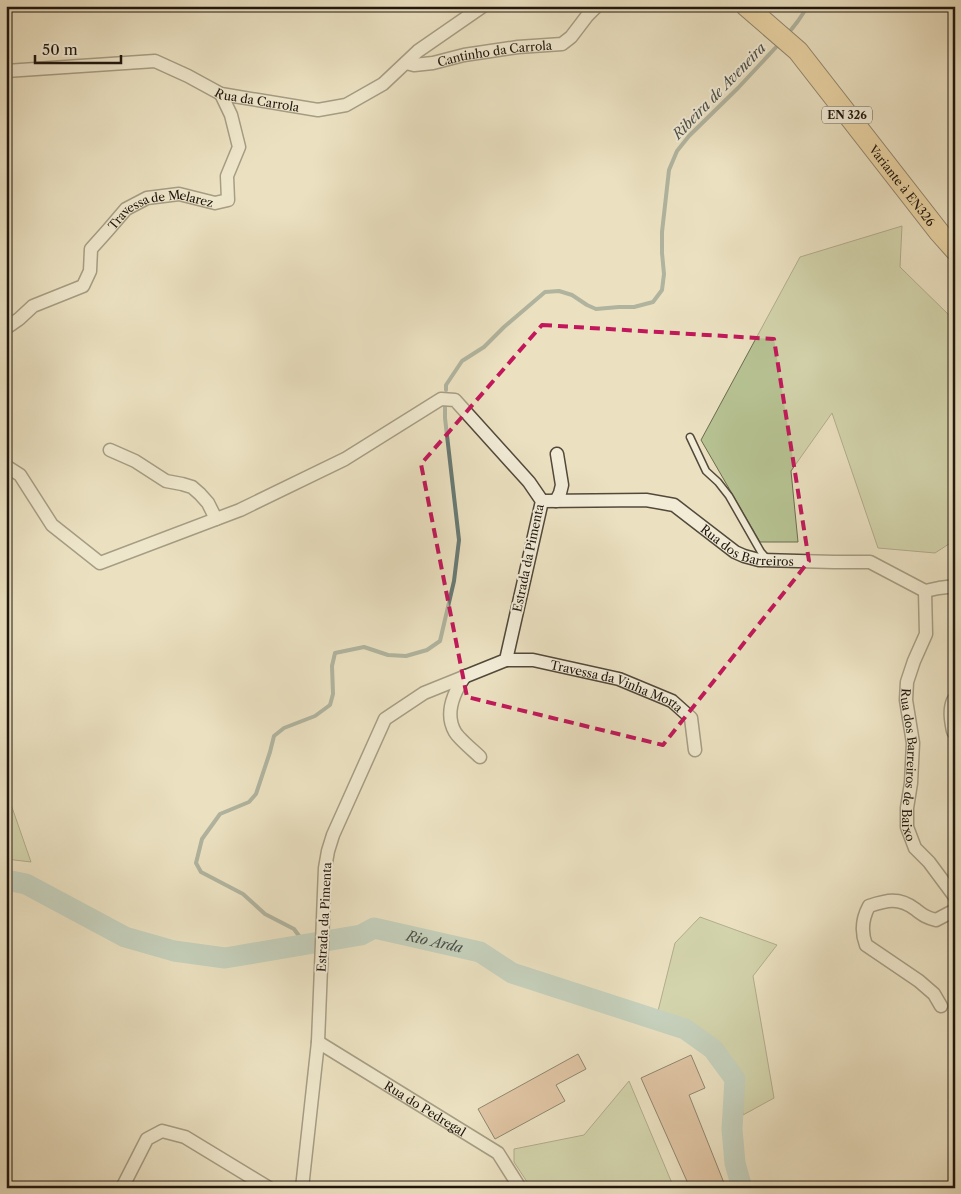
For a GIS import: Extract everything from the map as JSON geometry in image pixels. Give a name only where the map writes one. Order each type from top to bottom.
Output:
[{"type":"main road","name":"Variante à EN326","points":[[746,6],[798,51],[939,232],[954,260]]},
{"type":"street","name":"Rua da Carrola","points":[[6,71],[155,61],[221,94],[318,110],[346,105],[383,84],[418,51],[483,6]]},
{"type":"street","name":"Cantinho da Carrola","points":[[406,63],[414,65],[423,64],[509,48],[562,44],[571,37],[597,6]]},
{"type":"street","name":"Travessa de Melarez","points":[[6,328],[33,306],[83,286],[90,272],[90,249],[126,209],[147,198],[179,194],[215,203],[228,200],[227,176],[239,147],[230,115],[221,94]]},
{"type":"street","name":"Estrada da Pimenta","points":[[6,466],[20,475],[52,526],[100,563],[240,510],[345,459],[441,399],[455,400],[529,482],[542,501],[506,660],[424,693],[385,719],[333,835],[325,868],[318,1042],[302,1188]]},
{"type":"street","points":[[110,450],[135,461],[166,481],[192,487],[208,503],[216,519]]},
{"type":"street","points":[[556,501],[562,486],[557,454]]},
{"type":"street","name":"Rua dos Barreiros","points":[[542,501],[646,500],[674,505],[735,552],[744,556],[759,560],[870,562],[925,591]]},
{"type":"street","points":[[925,591],[955,586]]},
{"type":"street","name":"Rua dos Barreiros de Baixo","points":[[925,591],[926,634],[907,682],[906,700],[913,743],[907,827],[915,848],[929,862],[955,896]]},
{"type":"street","name":"Travessa da Vinha Morta","points":[[506,660],[533,660],[619,679],[672,701],[692,718],[695,750]]},
{"type":"street","points":[[465,676],[456,689],[452,700],[450,718],[455,733],[480,758]]},
{"type":"street","points":[[955,701],[953,704],[955,731]]},
{"type":"street","points":[[941,1006],[934,994],[866,945],[862,936],[863,924],[865,913],[869,906],[879,902],[893,900],[905,903],[925,917],[936,920],[955,910]]},
{"type":"street","name":"Rua do Pedregal","points":[[318,1042],[498,1153],[520,1188]]},
{"type":"street","points":[[122,1188],[148,1139],[162,1131],[184,1137],[269,1188]]},
{"type":"lane","points":[[690,437],[706,471],[729,496],[762,552],[769,560]]},
{"type":"highlighted area","points":[[542,325],[774,339],[809,561],[663,745],[467,697],[421,464]]},
{"type":"green space","points":[[902,226],[900,267],[955,321],[955,355],[949,363],[955,369],[955,540],[935,553],[878,548],[832,413],[791,471],[798,542],[760,542],[701,440],[800,257]]},
{"type":"green space","points":[[6,790],[31,862],[6,859]]},
{"type":"green space","points":[[700,917],[777,945],[753,976],[774,1098],[743,1115],[740,1079],[717,1045],[687,1024],[657,1015],[675,943]]},
{"type":"green space","points":[[629,1081],[674,1188],[531,1188],[514,1162],[514,1149],[584,1135]]},
{"type":"building","points":[[578,1054],[586,1069],[556,1085],[565,1101],[495,1139],[478,1109]]},
{"type":"building","points":[[691,1055],[705,1088],[689,1095],[726,1188],[690,1188],[641,1078]]},
{"type":"waterway","name":"Ribeira de Aveneira","points":[[787,35],[808,6]]},
{"type":"waterway","name":"Ribeira de Aveneira","points":[[446,390],[446,385],[462,361],[484,347],[545,292],[559,291],[572,295],[596,309],[634,307],[653,302],[662,290],[664,274],[662,232],[669,170],[677,151],[689,136],[779,44]]},
{"type":"waterway","points":[[305,944],[294,929],[265,914],[243,894],[201,872],[196,863],[202,839],[220,814],[249,802],[256,794],[274,736],[284,728],[315,716],[330,705],[333,694],[332,666],[335,653],[364,647],[388,655],[406,656],[427,650],[440,641],[454,581],[459,540],[445,407]]},
{"type":"waterway","name":"Rio Arda","points":[[6,880],[26,884],[125,937],[174,951],[225,958],[361,935],[374,928],[480,952],[512,973],[685,1029],[713,1049],[735,1079],[732,1129],[735,1163],[742,1188]]}]
